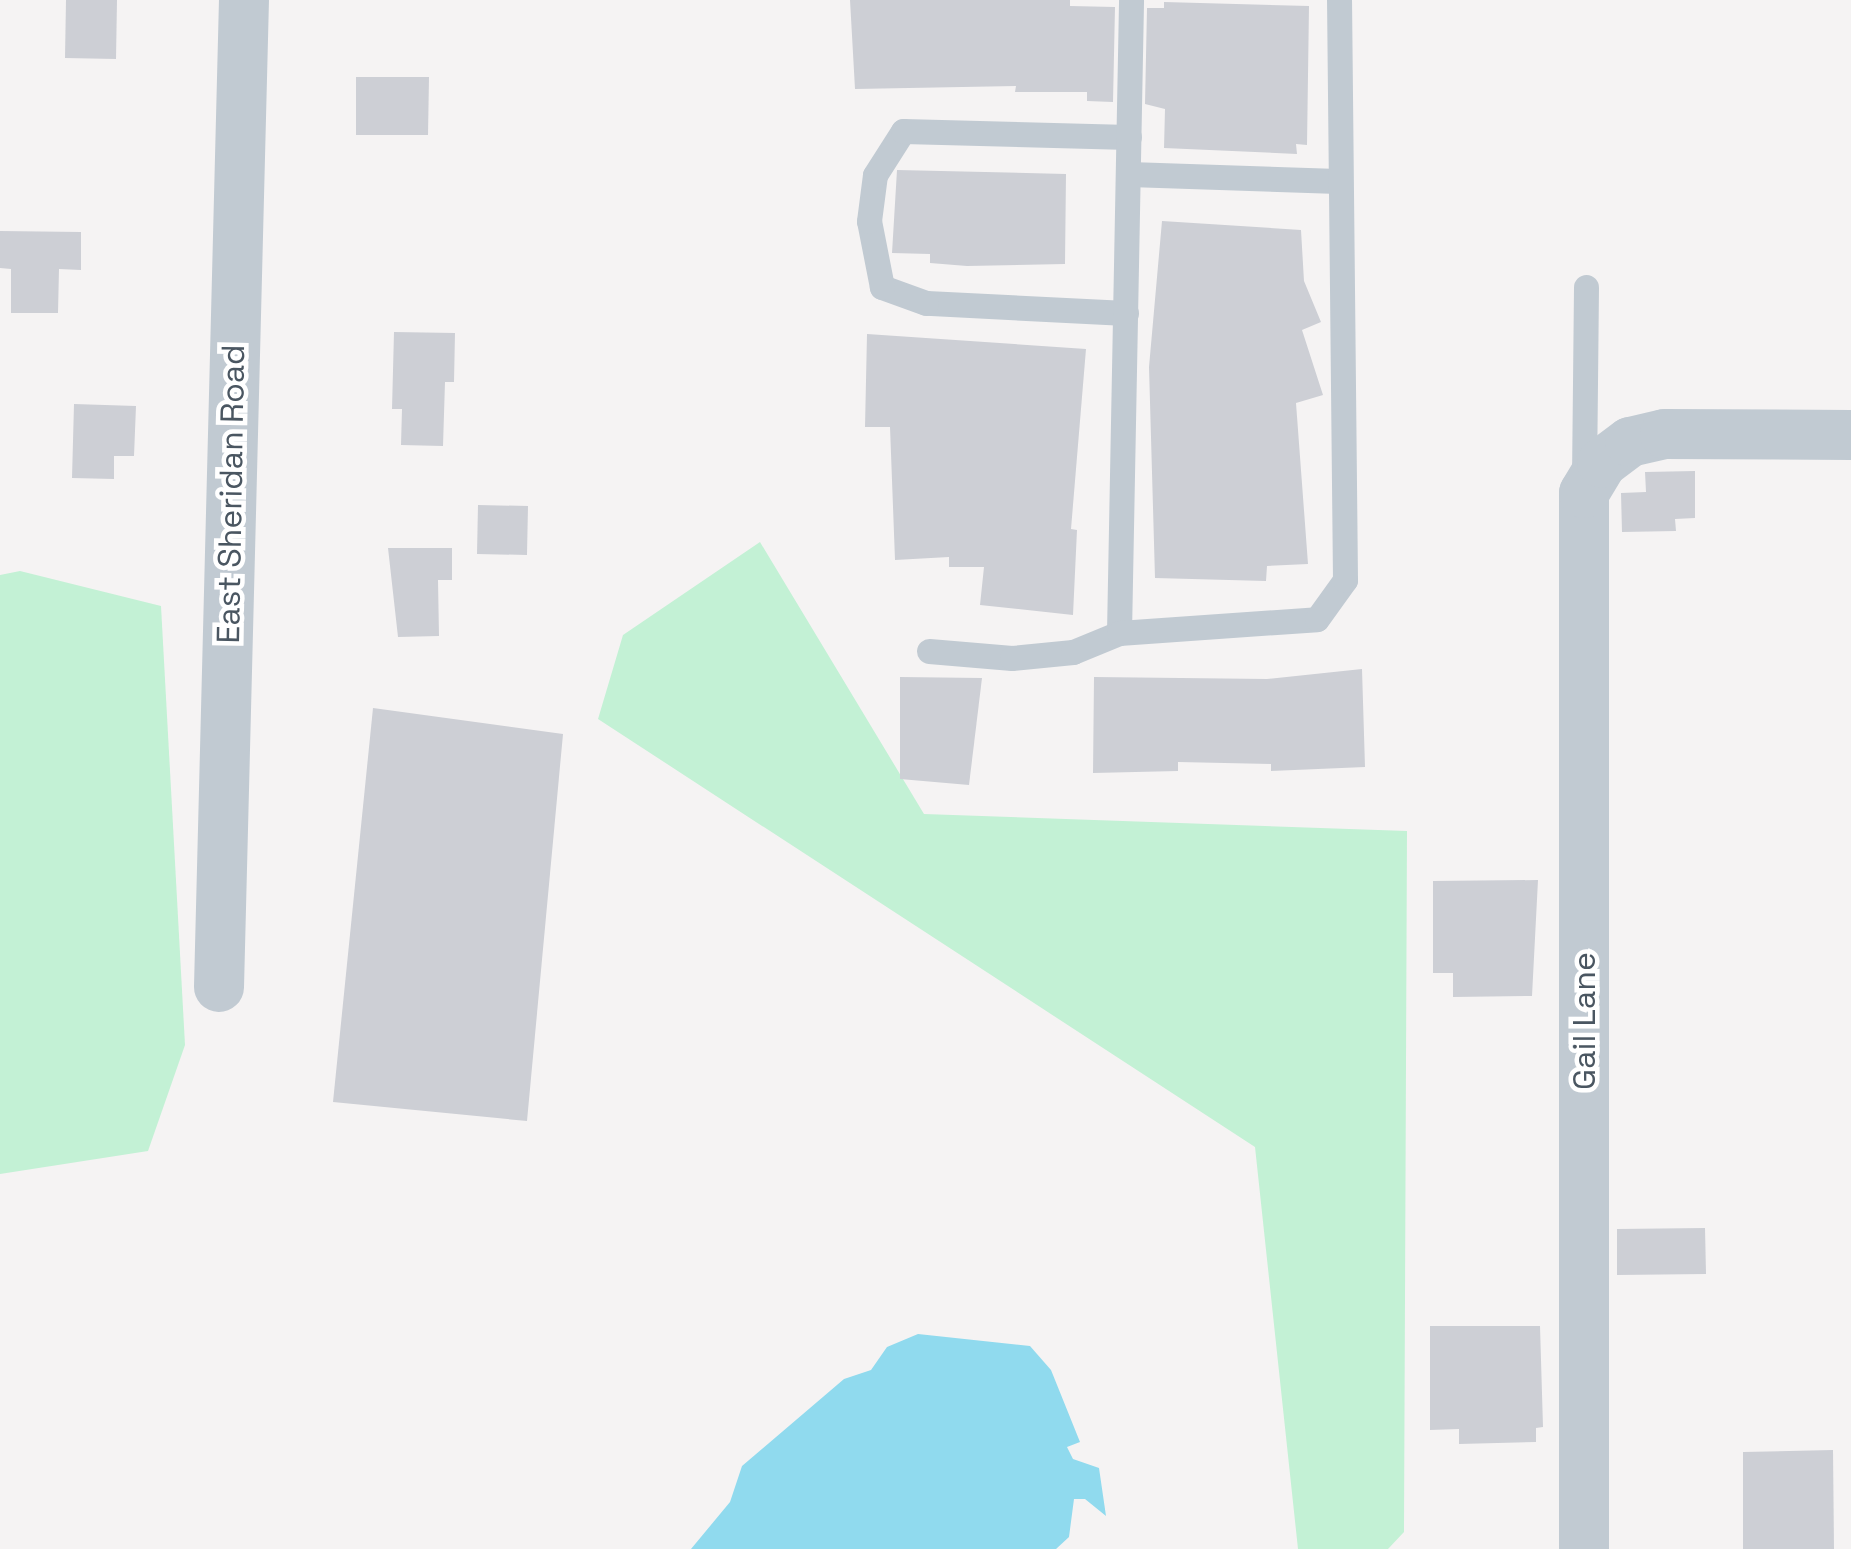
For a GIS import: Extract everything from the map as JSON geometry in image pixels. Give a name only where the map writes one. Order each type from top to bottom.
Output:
[{"type":"street","name":"East Sheridan Road","points":[[219,987],[244,0]]},
{"type":"street","points":[[1584,492],[1602,462],[1630,442],[1665,434],[1851,434]]},
{"type":"street","name":"Gail Lane","points":[[1584,492],[1584,1549]]},
{"type":"lane","points":[[1119,633],[1131,0]]},
{"type":"lane","points":[[928,652],[1058,654],[1119,633],[1317,620],[1345,580],[1339,0]]},
{"type":"lane","points":[[1126,313],[926,302],[882,287],[869,221],[875,175],[903,131],[1128,137]]},
{"type":"lane","points":[[1129,174],[1338,181]]},
{"type":"lane","points":[[1584,492],[1586,287]]},
{"type":"green space","points":[[760,542],[924,814],[1407,831],[1404,1532],[1388,1549],[1298,1549],[1255,1147],[598,719],[623,635]]},
{"type":"green space","points":[[20,571],[161,606],[185,1045],[148,1151],[0,1174],[0,575]]},
{"type":"water","points":[[918,1334],[1030,1346],[1051,1370],[1080,1442],[1067,1447],[1073,1459],[1099,1468],[1106,1516],[1085,1499],[1074,1499],[1069,1537],[1056,1549],[691,1549],[730,1502],[742,1466],[844,1379],[871,1370],[887,1347]]},
{"type":"building","points":[[66,0],[117,0],[116,59],[65,58]]},
{"type":"building","points":[[850,0],[1070,0],[1070,6],[1115,7],[1113,102],[1087,101],[1087,92],[1015,92],[1016,86],[855,89]]},
{"type":"building","points":[[1164,2],[1309,6],[1307,145],[1296,144],[1297,154],[1164,148],[1165,109],[1145,104],[1147,8],[1164,8]]},
{"type":"building","points":[[356,77],[429,77],[428,135],[356,135]]},
{"type":"building","points":[[897,170],[1066,174],[1065,264],[967,266],[930,263],[930,254],[892,253]]},
{"type":"building","points":[[1162,221],[1301,230],[1304,281],[1321,322],[1302,330],[1323,395],[1296,403],[1308,564],[1267,566],[1266,581],[1155,578],[1149,367]]},
{"type":"building","points":[[0,231],[81,232],[81,270],[59,269],[58,313],[11,313],[11,269],[0,268]]},
{"type":"building","points":[[394,332],[455,333],[454,382],[445,382],[443,446],[401,445],[402,409],[392,409]]},
{"type":"building","points":[[867,334],[1086,349],[1071,529],[1077,530],[1073,615],[980,605],[984,567],[949,567],[949,557],[895,560],[890,427],[865,427]]},
{"type":"building","points":[[74,404],[136,406],[134,456],[114,456],[114,479],[72,478]]},
{"type":"building","points":[[1695,471],[1695,518],[1675,519],[1676,531],[1622,532],[1621,493],[1646,492],[1645,472]]},
{"type":"building","points":[[478,505],[528,506],[527,555],[477,554]]},
{"type":"building","points":[[388,548],[452,548],[452,580],[438,580],[439,636],[398,637]]},
{"type":"building","points":[[1362,669],[1365,767],[1271,771],[1271,764],[1178,762],[1178,771],[1093,773],[1094,677],[1267,679]]},
{"type":"building","points":[[900,677],[982,678],[969,785],[900,779]]},
{"type":"building","points":[[373,708],[563,734],[527,1121],[333,1102]]},
{"type":"building","points":[[1538,880],[1532,996],[1453,997],[1453,973],[1433,973],[1433,881]]},
{"type":"building","points":[[1705,1228],[1706,1274],[1617,1275],[1617,1229]]},
{"type":"building","points":[[1430,1326],[1540,1326],[1543,1427],[1536,1428],[1536,1442],[1459,1444],[1459,1429],[1430,1430]]},
{"type":"building","points":[[1833,1450],[1834,1549],[1743,1549],[1743,1452]]}]
